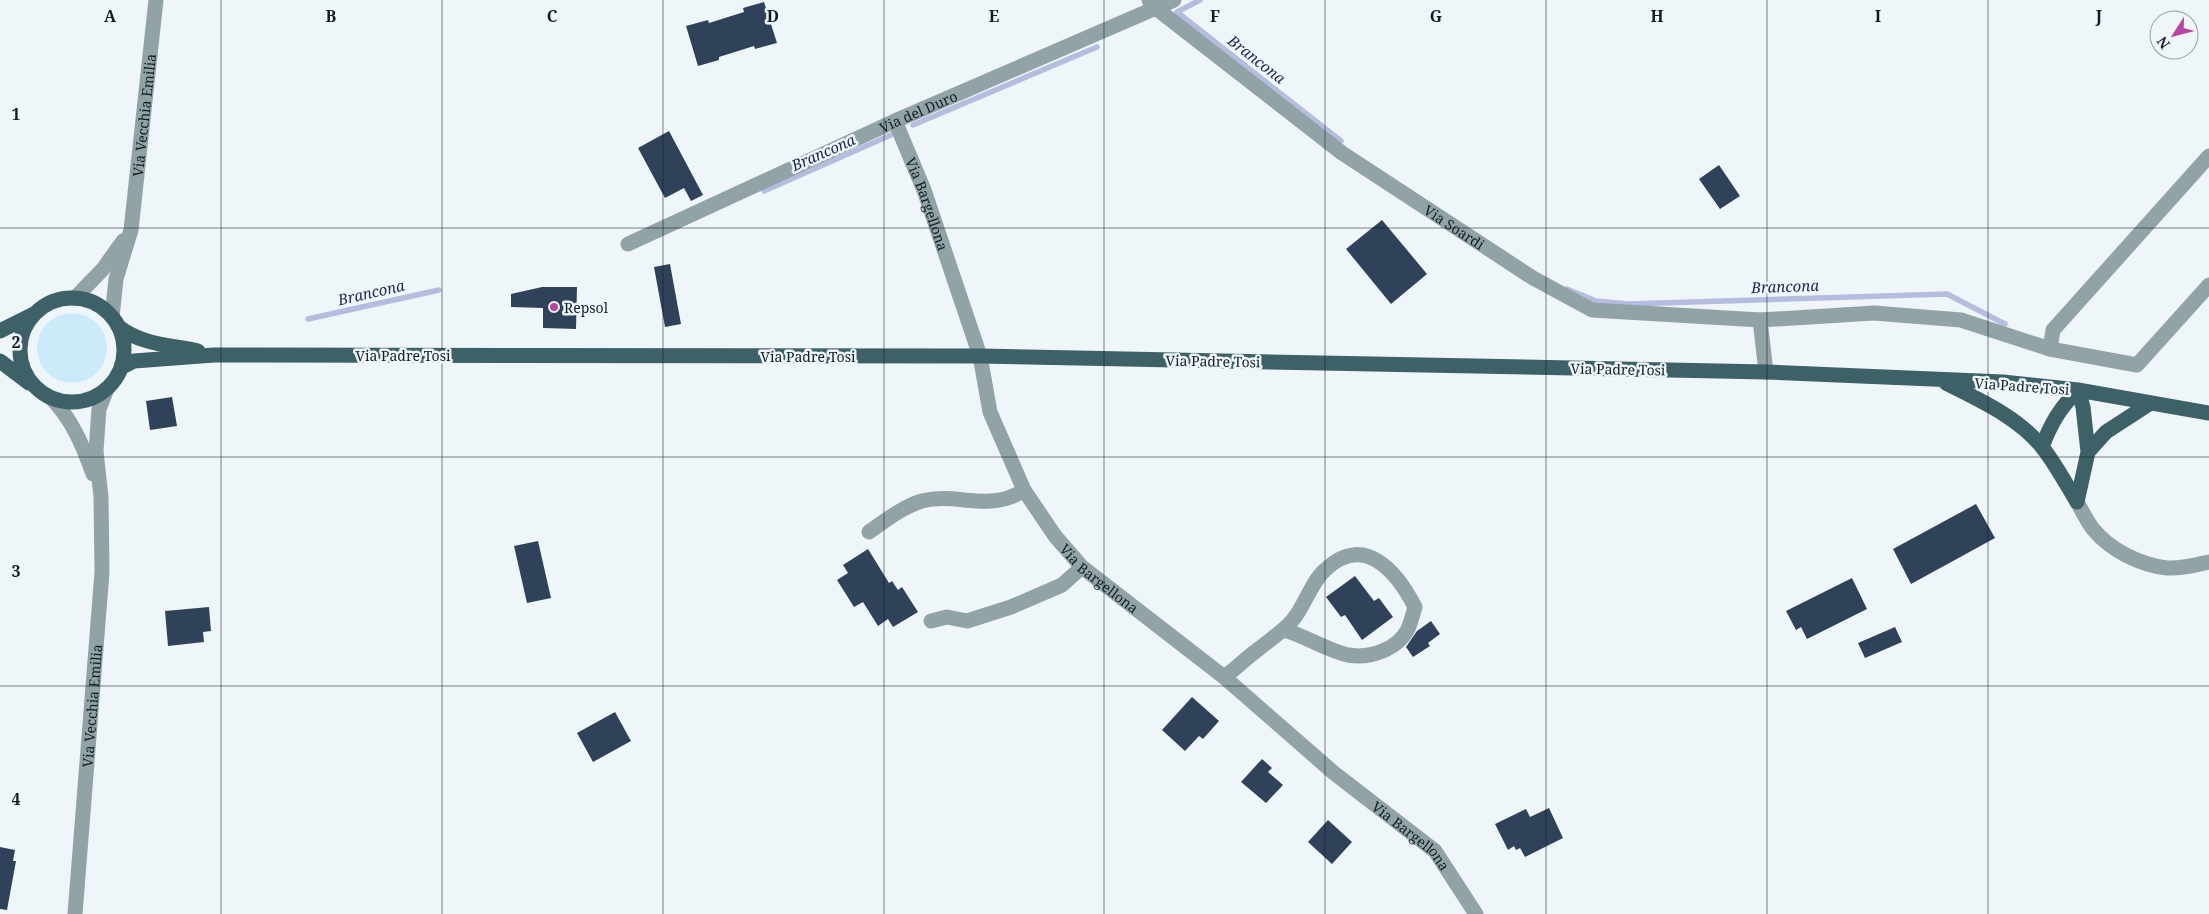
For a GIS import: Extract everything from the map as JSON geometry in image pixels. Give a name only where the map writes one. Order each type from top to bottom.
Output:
[{"type":"main road","points":[[36,388],[24,370],[20,354],[21,338],[28,322],[53,301],[75,298],[85,299],[99,305],[131,336],[149,342],[214,355]]},
{"type":"main road","points":[[0,331],[36,314]]},
{"type":"main road","points":[[0,361],[51,398],[75,403],[90,400],[114,383],[122,368],[124,341],[116,322]]},
{"type":"main road","name":"Via Padre Tosi","points":[[214,355],[980,356],[1766,372],[1943,381],[2003,382],[2078,390],[2149,404],[2209,413]]},
{"type":"main road","points":[[122,368],[134,361],[214,355]]},
{"type":"main road","points":[[1943,381],[1984,403],[2020,426],[2042,447],[2077,502]]},
{"type":"main road","points":[[2042,447],[2050,426],[2062,406],[2078,390],[2083,407],[2088,452],[2077,502]]},
{"type":"main road","points":[[2088,452],[2106,432],[2149,404]]},
{"type":"street","name":"Via Vecchia Emilia","points":[[116,322],[116,278],[131,230],[156,0]]},
{"type":"street","name":"Via del Duro","points":[[628,244],[1153,4],[1174,0]]},
{"type":"street","name":"Via Soardi","points":[[1153,4],[1342,153],[1533,278],[1592,310],[1760,320]]},
{"type":"street","name":"Via Bargellona","points":[[895,121],[924,190],[980,356],[990,412],[1024,490],[1055,536],[1082,567],[1224,677],[1334,773],[1435,851],[1476,914]]},
{"type":"street","points":[[2050,349],[2053,330],[2209,156]]},
{"type":"street","points":[[75,298],[103,269],[131,230]]},
{"type":"street","points":[[1766,372],[1760,320],[1874,313],[1961,320],[2050,349],[2137,365],[2209,285]]},
{"type":"street","points":[[101,497],[96,451],[99,409],[107,389]]},
{"type":"street","points":[[51,398],[63,410],[80,440],[101,497]]},
{"type":"street","points":[[869,532],[889,517],[922,501],[942,499],[996,501],[1013,498],[1024,490]]},
{"type":"street","name":"Via Vecchia Emilia","points":[[75,914],[102,572],[101,497]]},
{"type":"street","points":[[2077,502],[2093,529],[2116,549],[2140,561],[2167,568],[2192,566],[2209,562]]},
{"type":"street","points":[[1224,677],[1284,630],[1300,611],[1324,570],[1345,556],[1367,555],[1384,564],[1404,585],[1415,607],[1408,630],[1387,650],[1369,656],[1348,655],[1301,634],[1284,630]]},
{"type":"street","points":[[931,620],[947,617],[967,621],[1011,607],[1062,585],[1082,567]]},
{"type":"shaded area","points":[[65,313],[79,313],[92,319],[101,328],[107,341],[105,361],[97,373],[79,383],[65,383],[52,377],[43,368],[37,355],[37,341],[43,328],[52,319]]},
{"type":"building","points":[[764,2],[777,43],[755,49],[754,46],[698,66],[686,26],[708,20],[709,23],[744,12],[743,8]]},
{"type":"building","points":[[669,131],[703,195],[691,201],[684,188],[665,198],[638,148]]},
{"type":"building","points":[[1719,165],[1740,196],[1720,209],[1699,179]]},
{"type":"building","points":[[1382,220],[1427,274],[1391,304],[1346,249]]},
{"type":"building","points":[[670,264],[681,324],[665,327],[654,267]]},
{"type":"building","points":[[542,287],[577,287],[576,329],[543,328],[543,308],[511,307],[511,294]]},
{"type":"building","points":[[172,397],[177,426],[150,430],[146,401]]},
{"type":"building","points":[[1976,504],[1995,538],[1911,584],[1893,549]]},
{"type":"building","points":[[538,541],[551,598],[527,603],[514,546]]},
{"type":"building","points":[[868,549],[889,583],[892,581],[898,590],[902,587],[918,612],[893,627],[888,619],[878,626],[863,602],[854,607],[837,580],[848,573],[843,565]]},
{"type":"building","points":[[1355,576],[1374,601],[1379,598],[1393,617],[1362,640],[1345,615],[1341,617],[1326,597]]},
{"type":"building","points":[[1852,578],[1867,609],[1807,639],[1801,627],[1796,630],[1786,611]]},
{"type":"building","points":[[209,607],[211,631],[203,632],[204,642],[168,646],[165,611]]},
{"type":"building","points":[[1431,621],[1440,634],[1428,643],[1430,646],[1413,657],[1406,647],[1417,631]]},
{"type":"building","points":[[1895,627],[1902,642],[1865,658],[1858,643]]},
{"type":"building","points":[[1192,697],[1219,721],[1203,739],[1199,736],[1185,751],[1162,730]]},
{"type":"building","points":[[615,712],[631,741],[593,762],[577,733]]},
{"type":"building","points":[[1262,759],[1272,768],[1268,772],[1283,785],[1266,803],[1241,782]]},
{"type":"building","points":[[1549,808],[1563,838],[1525,857],[1520,848],[1516,850],[1514,846],[1508,850],[1495,824],[1526,809],[1530,817]]},
{"type":"building","points":[[1328,820],[1352,842],[1332,864],[1308,842]]},
{"type":"building","points":[[0,847],[15,850],[13,861],[16,861],[7,910],[0,909]]},
{"type":"waterway","name":"Brancona","points":[[1200,0],[1177,12],[1341,141]]},
{"type":"waterway","name":"Brancona","points":[[913,125],[1097,47]]},
{"type":"waterway","name":"Brancona","points":[[764,191],[891,135]]},
{"type":"waterway","name":"Brancona","points":[[1567,289],[1596,301],[1628,304],[1947,294],[2005,324]]},
{"type":"waterway","name":"Brancona","points":[[308,319],[439,290]]},
{"type":"place","name":"Repsol","points":[[554,307]]}]
